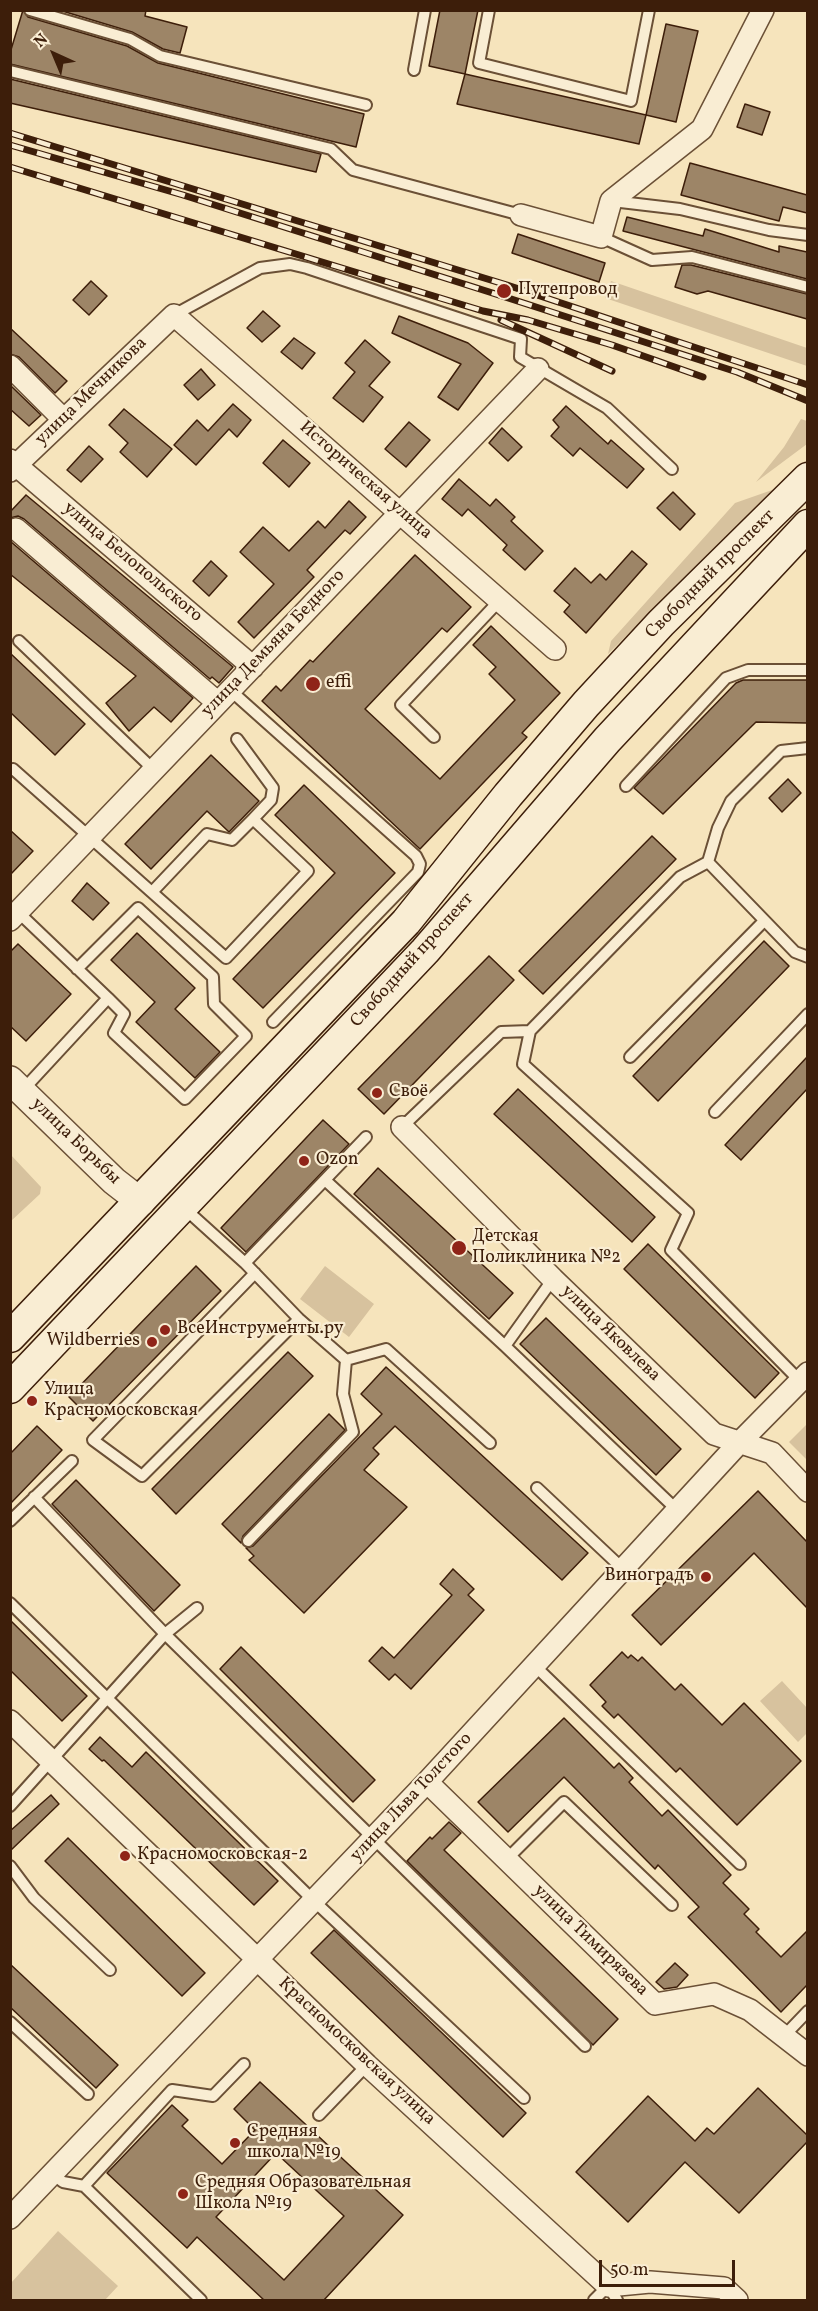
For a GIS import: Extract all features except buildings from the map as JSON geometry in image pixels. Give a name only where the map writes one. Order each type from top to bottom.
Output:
[{"type":"main road","name":"Свободный проспект","points":[[10,1337],[406,922],[508,795],[586,704],[662,623],[807,478]]},
{"type":"main road","name":"Свободный проспект","points":[[10,1388],[425,951],[607,740],[807,525]]},
{"type":"street","points":[[521,215],[601,237],[611,201],[702,129],[763,10]]},
{"type":"street","name":"улица Мечникова","points":[[12,465],[174,315]]},
{"type":"street","name":"Историческая улица","points":[[174,315],[501,599],[555,649]]},
{"type":"street","points":[[10,366],[63,419]]},
{"type":"street","name":"улица Демьяна Бедного","points":[[14,916],[538,369]]},
{"type":"street","name":"улица Белопольского","points":[[12,465],[253,667]]},
{"type":"street","points":[[15,529],[224,697]]},
{"type":"street","name":"улица Борьбы","points":[[16,1085],[114,1181],[141,1202]]},
{"type":"street","name":"улица Яковлева","points":[[402,1127],[553,1280],[714,1434],[772,1453],[807,1491]]},
{"type":"street","name":"улица Льва Толстого","points":[[10,2218],[256,1959],[373,1840],[739,1443],[804,1377]]},
{"type":"street","name":"Красномосковская улица","points":[[10,1720],[607,2296],[650,2282],[724,2288],[737,2301]]},
{"type":"street","name":"улица Тимирязева","points":[[427,1782],[655,2004],[714,1994],[750,2010],[807,2055]]},
{"type":"lane","points":[[30,10],[130,39],[160,56],[366,105]]},
{"type":"lane","points":[[414,70],[425,10]]},
{"type":"lane","points":[[489,10],[479,63],[631,101],[649,10]]},
{"type":"lane","points":[[10,71],[331,149],[352,170],[521,215]]},
{"type":"lane","points":[[611,201],[680,209],[770,230],[807,235]]},
{"type":"lane","points":[[601,237],[652,260],[692,257],[807,287]]},
{"type":"lane","points":[[174,315],[260,268],[290,264],[521,339],[520,357],[607,408],[672,469]]},
{"type":"lane","points":[[434,737],[401,705],[501,599]]},
{"type":"lane","points":[[19,640],[154,770]]},
{"type":"lane","points":[[626,786],[726,678],[748,670],[807,670]]},
{"type":"lane","points":[[224,697],[416,856],[420,864],[418,872],[273,1022]]},
{"type":"lane","points":[[153,891],[207,834],[232,840],[271,800],[273,788],[237,739]]},
{"type":"lane","points":[[804,1377],[671,1250],[688,1213],[523,1064],[530,1031],[680,877],[708,862],[718,828],[732,801],[781,751],[807,748]]},
{"type":"lane","points":[[10,770],[13,769],[226,958],[308,871],[253,819]]},
{"type":"lane","points":[[708,862],[795,952],[807,957]]},
{"type":"lane","points":[[14,916],[77,969],[124,1014],[114,1033],[185,1099],[246,1036],[214,1004],[213,977],[138,908],[77,969]]},
{"type":"lane","points":[[630,1057],[764,921]]},
{"type":"lane","points":[[16,1085],[108,998]]},
{"type":"lane","points":[[715,1112],[807,1014]]},
{"type":"lane","points":[[402,1127],[501,1032],[530,1031]]},
{"type":"lane","points":[[245,1263],[366,1137]]},
{"type":"lane","points":[[325,1180],[505,1346],[677,1510]]},
{"type":"lane","points":[[183,1206],[245,1263],[299,1319],[346,1360]]},
{"type":"lane","points":[[255,1273],[93,1440],[142,1476],[299,1319]]},
{"type":"lane","points":[[505,1346],[553,1280]]},
{"type":"lane","points":[[346,1360],[386,1349],[490,1443]]},
{"type":"lane","points":[[248,1540],[353,1432],[343,1394],[346,1360]]},
{"type":"lane","points":[[10,1521],[72,1461]]},
{"type":"lane","points":[[537,1488],[623,1569]]},
{"type":"lane","points":[[34,1497],[165,1634],[585,2046]]},
{"type":"lane","points":[[10,1602],[105,1698],[314,1901],[524,2098]]},
{"type":"lane","points":[[10,1806],[165,1634],[197,1608]]},
{"type":"lane","points":[[535,1666],[740,1864]]},
{"type":"lane","points":[[506,1860],[564,1802],[672,1905]]},
{"type":"lane","points":[[10,1866],[34,1898],[110,1970]]},
{"type":"lane","points":[[784,2035],[807,2012]]},
{"type":"lane","points":[[10,2022],[88,2094]]},
{"type":"lane","points":[[84,2186],[172,2090],[213,2096],[244,2064]]},
{"type":"lane","points":[[319,2115],[367,2065]]},
{"type":"lane","points":[[51,2173],[63,2182],[84,2186],[201,2301]]},
{"type":"shaded area","points":[[611,281],[807,348],[807,366],[605,298]]},
{"type":"shaded area","points":[[801,419],[807,421],[807,444],[756,482],[784,447]]},
{"type":"shaded area","points":[[775,489],[608,654],[611,641],[735,503]]},
{"type":"shaded area","points":[[10,1154],[41,1187],[40,1194],[11,1221]]},
{"type":"shaded area","points":[[325,1266],[374,1304],[349,1337],[300,1299]]},
{"type":"shaded area","points":[[807,1424],[807,1460],[789,1442]]},
{"type":"shaded area","points":[[782,1681],[807,1708],[807,1733],[798,1742],[760,1701]]},
{"type":"shaded area","points":[[58,2231],[118,2286],[105,2300],[11,2300],[11,2283]]},
{"type":"railway","points":[[10,133],[507,285],[808,385]]},
{"type":"railway","points":[[10,145],[183,195],[502,296],[737,372],[808,401]]},
{"type":"railway","points":[[10,167],[483,311],[528,320],[612,345],[703,377]]},
{"type":"railway","points":[[501,320],[612,371]]},
{"type":"place","name":"Путепровод","points":[[504,291]]},
{"type":"place","name":"effi","points":[[313,684]]},
{"type":"place","name":"Своё","points":[[377,1093]]},
{"type":"place","name":"Ozon","points":[[304,1161]]},
{"type":"place","name":"Детская Поликлиника №2","points":[[459,1248]]},
{"type":"place","name":"ВсеИнструменты.ру","points":[[165,1330]]},
{"type":"place","name":"Wildberries","points":[[152,1342]]},
{"type":"place","name":"Улица Красномосковская","points":[[32,1401]]},
{"type":"place","name":"Виноградъ","points":[[706,1577]]},
{"type":"place","name":"Красномосковская-2","points":[[125,1856]]},
{"type":"place","name":"Средняя школа №19","points":[[235,2143]]},
{"type":"place","name":"Средняя Образовательная Школа №19","points":[[183,2194]]}]
